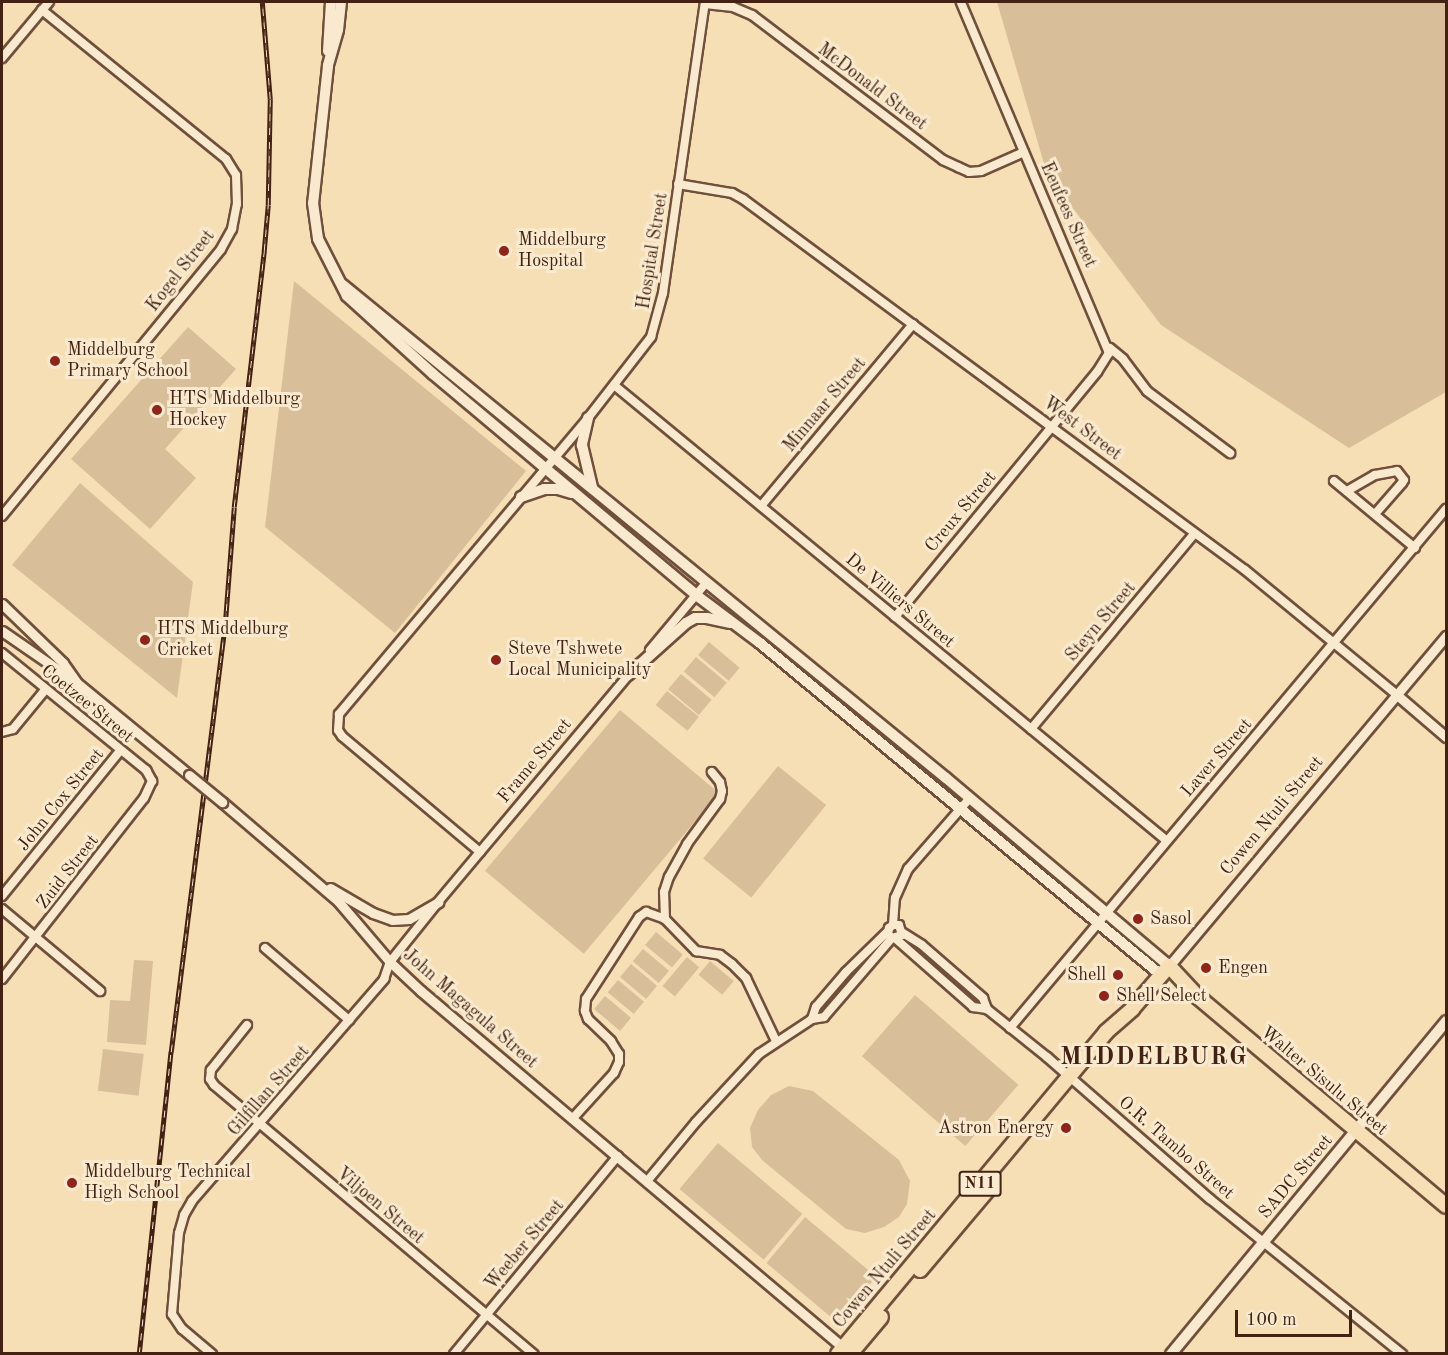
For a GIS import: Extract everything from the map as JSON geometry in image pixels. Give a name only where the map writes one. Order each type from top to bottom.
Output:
[{"type":"highway","name":"Walter Sisulu Street","points":[[1165,971],[1181,982],[1446,1206]]},
{"type":"highway","name":"Cowen Ntuli Street","points":[[846,1352],[1073,1079],[1112,1038],[1124,1017],[1165,971]]},
{"type":"main road","points":[[331,2],[328,66],[312,203],[318,239],[330,267],[347,296],[696,595],[760,643],[961,808],[1096,924],[1165,971]]},
{"type":"main road","points":[[328,66],[338,30],[341,2]]},
{"type":"main road","points":[[342,285],[969,799],[1104,914],[1165,971]]},
{"type":"main road","points":[[588,418],[582,445],[592,489]]},
{"type":"main road","points":[[521,497],[544,489],[558,489],[579,497]]},
{"type":"main road","points":[[628,675],[686,623],[695,618],[707,618],[736,625]]},
{"type":"main road","points":[[760,643],[769,633]]},
{"type":"main road","points":[[854,721],[862,711]]},
{"type":"main road","name":"SADC Street","points":[[1171,1353],[1446,1021]]},
{"type":"street","points":[[2,57],[50,2]]},
{"type":"street","name":"Eeufees Street","points":[[961,2],[1107,344]]},
{"type":"street","name":"McDonald Street","points":[[705,3],[734,7],[752,15],[943,160],[969,172],[981,171],[1024,152]]},
{"type":"street","name":"Hospital Street","points":[[480,852],[342,736],[337,724],[343,708],[588,418],[655,330],[663,293],[705,3]]},
{"type":"street","name":"Kogel Street","points":[[2,516],[221,249],[232,229],[237,204],[236,175],[226,159],[42,10]]},
{"type":"street","name":"West Street","points":[[678,184],[732,193],[742,199],[1245,570],[1446,737]]},
{"type":"street","name":"Minnaar Street","points":[[761,506],[913,324]]},
{"type":"street","points":[[1051,427],[1107,360],[1109,353],[1107,344]]},
{"type":"street","points":[[1107,344],[1123,359],[1147,391],[1230,453]]},
{"type":"street","name":"De Villiers Street","points":[[614,385],[1166,840]]},
{"type":"street","name":"Creux Street","points":[[895,617],[1051,427]]},
{"type":"street","points":[[1347,491],[1375,475],[1397,471],[1404,480],[1375,514]]},
{"type":"street","points":[[1334,481],[1415,548]]},
{"type":"street","name":"Laver Street","points":[[1010,1028],[1446,509]]},
{"type":"street","name":"Steyn Street","points":[[1031,729],[1194,534]]},
{"type":"street","name":"Frame Street","points":[[390,962],[706,583]]},
{"type":"street","name":"John Magagula Street","points":[[2,604],[63,663],[77,683],[315,879],[360,925],[390,962],[421,991],[648,1180],[846,1352]]},
{"type":"street","points":[[2,631],[77,683]]},
{"type":"street","name":"Cowen Ntuli Street","points":[[1165,971],[1446,636]]},
{"type":"street","name":"Coetzee Street","points":[[2,653],[146,770],[152,781]]},
{"type":"street","points":[[2,732],[13,729],[45,690]]},
{"type":"street","name":"John Cox Street","points":[[2,896],[120,751]]},
{"type":"street","points":[[665,919],[664,892],[669,878],[687,844],[720,799],[720,782],[712,772]]},
{"type":"street","name":"Zuid Street","points":[[2,979],[144,798],[152,781]]},
{"type":"street","points":[[648,1180],[696,1122],[759,1054],[812,1019],[824,1017],[894,933],[898,887],[908,869],[969,799]]},
{"type":"street","points":[[315,879],[373,914],[392,920],[409,919],[438,902]]},
{"type":"street","points":[[2,909],[100,991]]},
{"type":"street","points":[[573,1118],[614,1073],[619,1062],[619,1054],[611,1041],[588,1019],[585,1011],[586,999],[639,917],[646,912],[665,919],[696,951],[720,955],[739,971],[746,978],[776,1041]]},
{"type":"street","points":[[812,1019],[816,1007],[846,972],[894,933]]},
{"type":"street","name":"O.R. Tambo Street","points":[[894,933],[940,962],[983,998],[987,1010]]},
{"type":"street","name":"O.R. Tambo Street","points":[[894,933],[932,972],[973,1007],[987,1010],[1010,1028],[1073,1079],[1210,1199],[1402,1353]]},
{"type":"street","points":[[265,948],[349,1020]]},
{"type":"street","name":"Gilfillan Street","points":[[212,1353],[182,1329],[172,1314],[179,1233],[184,1215],[192,1202],[384,979],[390,962]]},
{"type":"street","points":[[932,972],[940,962]]},
{"type":"street","name":"Viljoen Street","points":[[247,1025],[214,1064],[210,1079],[260,1125],[534,1353]]},
{"type":"street","name":"Weeber Street","points":[[454,1353],[618,1156]]},
{"type":"shaded area","points":[[997,2],[1446,2],[1446,392],[1349,448],[1161,325],[1047,174]]},
{"type":"shaded area","points":[[294,281],[526,471],[395,633],[265,527]]},
{"type":"shaded area","name":"HTS Middelburg Hockey","points":[[188,327],[236,369],[165,449],[196,478],[150,529],[71,459]]},
{"type":"shaded area","name":"HTS Middelburg Cricket","points":[[80,483],[193,582],[177,698],[12,565]]},
{"type":"shaded area","points":[[709,642],[740,668],[729,681],[698,655]]},
{"type":"shaded area","points":[[696,657],[727,683],[714,697],[684,672]]},
{"type":"shaded area","points":[[681,674],[712,700],[699,715],[668,689]]},
{"type":"shaded area","points":[[667,691],[699,717],[688,731],[656,705]]},
{"type":"shaded area","points":[[620,710],[719,793],[584,954],[485,871]]},
{"type":"shaded area","points":[[778,766],[826,805],[751,897],[703,858]]},
{"type":"shaded area","points":[[656,932],[683,954],[672,968],[645,945]]},
{"type":"shaded area","points":[[643,949],[669,971],[659,983],[633,961]]},
{"type":"shaded area","points":[[687,957],[699,967],[675,996],[663,986]]},
{"type":"shaded area","points":[[134,960],[153,961],[146,1045],[107,1042],[110,1000],[130,1001]]},
{"type":"shaded area","points":[[710,961],[734,981],[722,995],[698,975]]},
{"type":"shaded area","points":[[631,964],[657,986],[646,999],[620,977]]},
{"type":"shaded area","points":[[618,980],[644,1002],[634,1014],[608,992]]},
{"type":"shaded area","points":[[915,995],[1018,1085],[965,1146],[862,1056]]},
{"type":"shaded area","points":[[605,996],[631,1018],[620,1031],[594,1009]]},
{"type":"shaded area","points":[[103,1049],[144,1054],[139,1096],[98,1091]]},
{"type":"shaded area","points":[[789,1086],[813,1091],[899,1160],[910,1181],[907,1204],[899,1217],[884,1227],[865,1233],[846,1229],[763,1161],[752,1147],[750,1128],[758,1110],[771,1095]]},
{"type":"shaded area","points":[[718,1143],[802,1214],[764,1260],[679,1189]]},
{"type":"shaded area","points":[[805,1217],[876,1277],[838,1323],[766,1263]]},
{"type":"railway","points":[[139,1354],[171,1052],[225,625],[234,507],[264,251],[268,205],[270,99],[262,2]]},
{"type":"place","name":"Middelburg Hospital","points":[[504,251]]},
{"type":"place","name":"Middelburg Primary School","points":[[55,361]]},
{"type":"place","name":"HTS Middelburg Hockey","points":[[157,410]]},
{"type":"place","name":"HTS Middelburg Cricket","points":[[145,640]]},
{"type":"place","name":"Steve Tshwete Local Municipality","points":[[496,660]]},
{"type":"place","name":"Sasol","points":[[1138,919]]},
{"type":"place","name":"Engen","points":[[1206,968]]},
{"type":"place","name":"Shell","points":[[1118,975]]},
{"type":"place","name":"Shell Select","points":[[1104,996]]},
{"type":"place","name":"Astron Energy","points":[[1066,1128]]},
{"type":"place","name":"Middelburg Technical High School","points":[[72,1183]]},
{"type":"district","name":"MIDDELBURG","points":[[1154,1059]]}]
